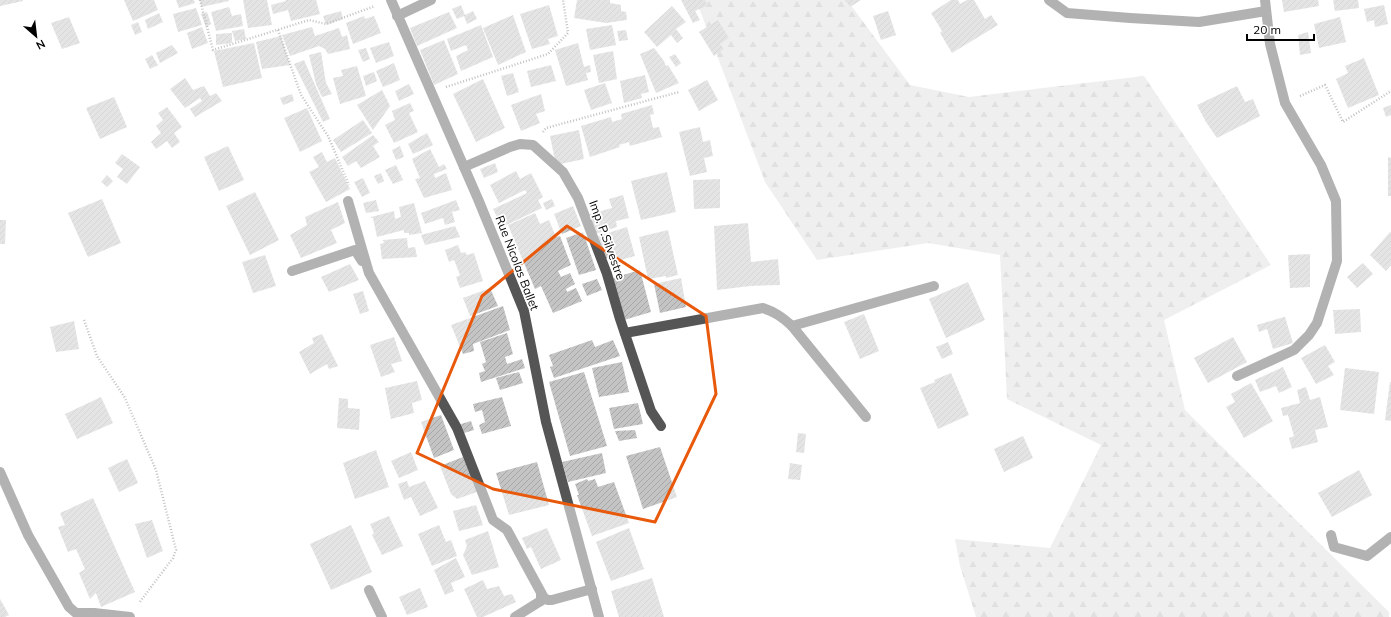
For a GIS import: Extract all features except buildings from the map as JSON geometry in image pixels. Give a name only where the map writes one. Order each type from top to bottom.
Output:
[{"type":"street","name":"Rue Nicolas Ballet","points":[[391,0],[524,311],[546,422],[599,617]]},
{"type":"street","points":[[398,16],[431,0]]},
{"type":"street","points":[[1049,0],[1067,13],[1199,22],[1266,11]]},
{"type":"street","points":[[1237,376],[1294,350],[1309,335],[1317,323],[1337,261],[1336,201],[1321,165],[1285,103],[1270,44],[1264,0]]},
{"type":"street","points":[[464,168],[510,147],[520,144],[532,145]]},
{"type":"street","name":"Imp. P.Silvestre","points":[[532,145],[563,172],[578,198],[607,274],[651,410],[661,426]]},
{"type":"street","points":[[348,201],[369,273]]},
{"type":"street","points":[[292,271],[355,250],[457,428],[493,520],[507,530],[544,598],[548,600],[592,589]]},
{"type":"street","points":[[792,326],[934,286]]},
{"type":"street","points":[[625,333],[763,308],[775,311],[792,326],[866,417]]},
{"type":"street","points":[[0,472],[28,535],[69,607],[76,613],[129,616]]},
{"type":"street","points":[[1331,536],[1334,547],[1367,556],[1391,537]]},
{"type":"street","points":[[370,590],[382,617]]},
{"type":"street","points":[[515,617],[540,602],[541,593]]},
{"type":"path","points":[[200,0],[214,50],[309,20],[326,24],[391,0]]},
{"type":"path","points":[[430,92],[548,54],[568,33],[563,0]]},
{"type":"path","points":[[278,30],[301,95],[328,136],[353,194],[348,201]]},
{"type":"path","points":[[1285,103],[1325,85],[1343,122],[1391,91]]},
{"type":"path","points":[[532,145],[546,128],[679,92]]},
{"type":"path","points":[[84,320],[97,356],[125,398],[156,470],[176,550],[173,558],[129,616]]},
{"type":"highlighted area","points":[[567,226],[706,316],[716,394],[655,522],[493,489],[417,453],[482,296]]},
{"type":"green space","points":[[696,0],[847,0],[910,85],[969,97],[1144,76],[1271,265],[1164,320],[1185,410],[1389,612],[1389,617],[976,617],[960,566],[955,539],[1050,548],[1101,445],[1007,399],[1000,255],[928,243],[817,260],[765,182]]}]
